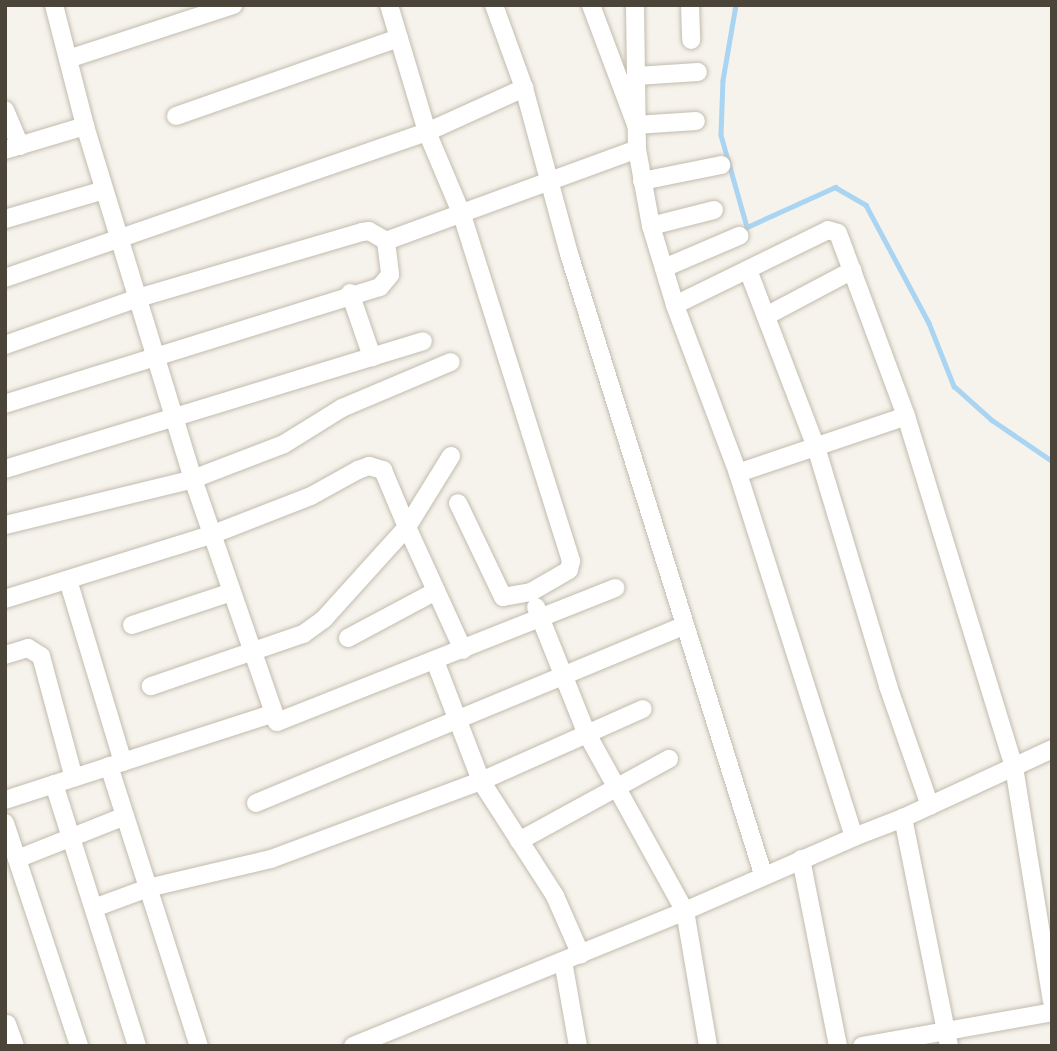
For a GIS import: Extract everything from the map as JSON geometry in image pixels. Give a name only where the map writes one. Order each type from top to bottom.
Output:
[{"type":"street","points":[[54,5],[85,127],[155,358],[177,419],[192,480],[271,714],[278,722],[286,722],[615,588]]},
{"type":"street","points":[[68,59],[233,5]]},
{"type":"street","points":[[389,5],[427,132],[462,215],[571,561],[561,578],[513,598],[496,589],[458,503]]},
{"type":"street","points":[[494,5],[524,89],[763,874]]},
{"type":"street","points":[[590,5],[636,125]]},
{"type":"street","points":[[635,5],[637,149],[651,226],[675,305],[738,473],[854,836]]},
{"type":"street","points":[[690,5],[691,40]]},
{"type":"street","points":[[176,116],[400,38]]},
{"type":"street","points":[[636,76],[698,72]]},
{"type":"street","points":[[5,278],[119,241],[427,132],[524,89]]},
{"type":"street","points":[[5,110],[13,148],[85,127]]},
{"type":"street","points":[[636,125],[696,121]]},
{"type":"street","points":[[5,345],[138,298],[362,232],[369,231],[386,241],[637,149]]},
{"type":"street","points":[[642,181],[721,165]]},
{"type":"street","points":[[5,219],[104,190]]},
{"type":"street","points":[[651,226],[714,210]]},
{"type":"street","points":[[675,305],[833,229],[853,270],[906,416],[1014,767],[1052,1001]]},
{"type":"street","points":[[664,268],[738,236]]},
{"type":"street","points":[[5,404],[386,283],[390,275],[386,241]]},
{"type":"street","points":[[748,270],[816,446],[888,686],[930,806]]},
{"type":"street","points":[[766,316],[853,270]]},
{"type":"street","points":[[350,293],[372,357]]},
{"type":"street","points":[[5,469],[177,419],[423,341]]},
{"type":"street","points":[[5,525],[192,480],[284,444],[342,408],[451,362]]},
{"type":"street","points":[[738,473],[906,416]]},
{"type":"street","points":[[151,686],[314,628],[407,527],[451,456]]},
{"type":"street","points":[[5,599],[211,535],[311,496],[369,466],[387,475],[407,527],[463,650]]},
{"type":"street","points":[[68,580],[116,764],[125,816],[199,1046]]},
{"type":"street","points":[[348,638],[436,591]]},
{"type":"street","points":[[132,625],[232,592]]},
{"type":"street","points":[[531,592],[586,732],[685,911],[708,1046]]},
{"type":"street","points":[[256,803],[685,625]]},
{"type":"street","points":[[5,655],[28,648],[41,656],[74,778]]},
{"type":"street","points":[[435,661],[481,781],[555,897],[581,954]]},
{"type":"street","points":[[94,908],[148,888],[271,859],[481,781],[586,732],[643,709]]},
{"type":"street","points":[[5,800],[271,714]]},
{"type":"street","points":[[353,1046],[685,911],[763,874],[903,818],[1052,749]]},
{"type":"street","points":[[519,841],[669,759]]},
{"type":"street","points":[[54,784],[137,1046]]},
{"type":"street","points":[[17,859],[125,816]]},
{"type":"street","points":[[903,818],[948,1038]]},
{"type":"street","points":[[5,823],[79,1046]]},
{"type":"street","points":[[801,859],[838,1046]]},
{"type":"street","points":[[562,961],[578,1046]]},
{"type":"street","points":[[862,1046],[948,1038],[1052,1012]]},
{"type":"street","points":[[7,1024],[15,1046]]},
{"type":"waterway","points":[[736,5],[723,80],[721,135],[747,227],[835,187],[866,205],[929,323],[954,386],[992,420],[1052,461]]}]
